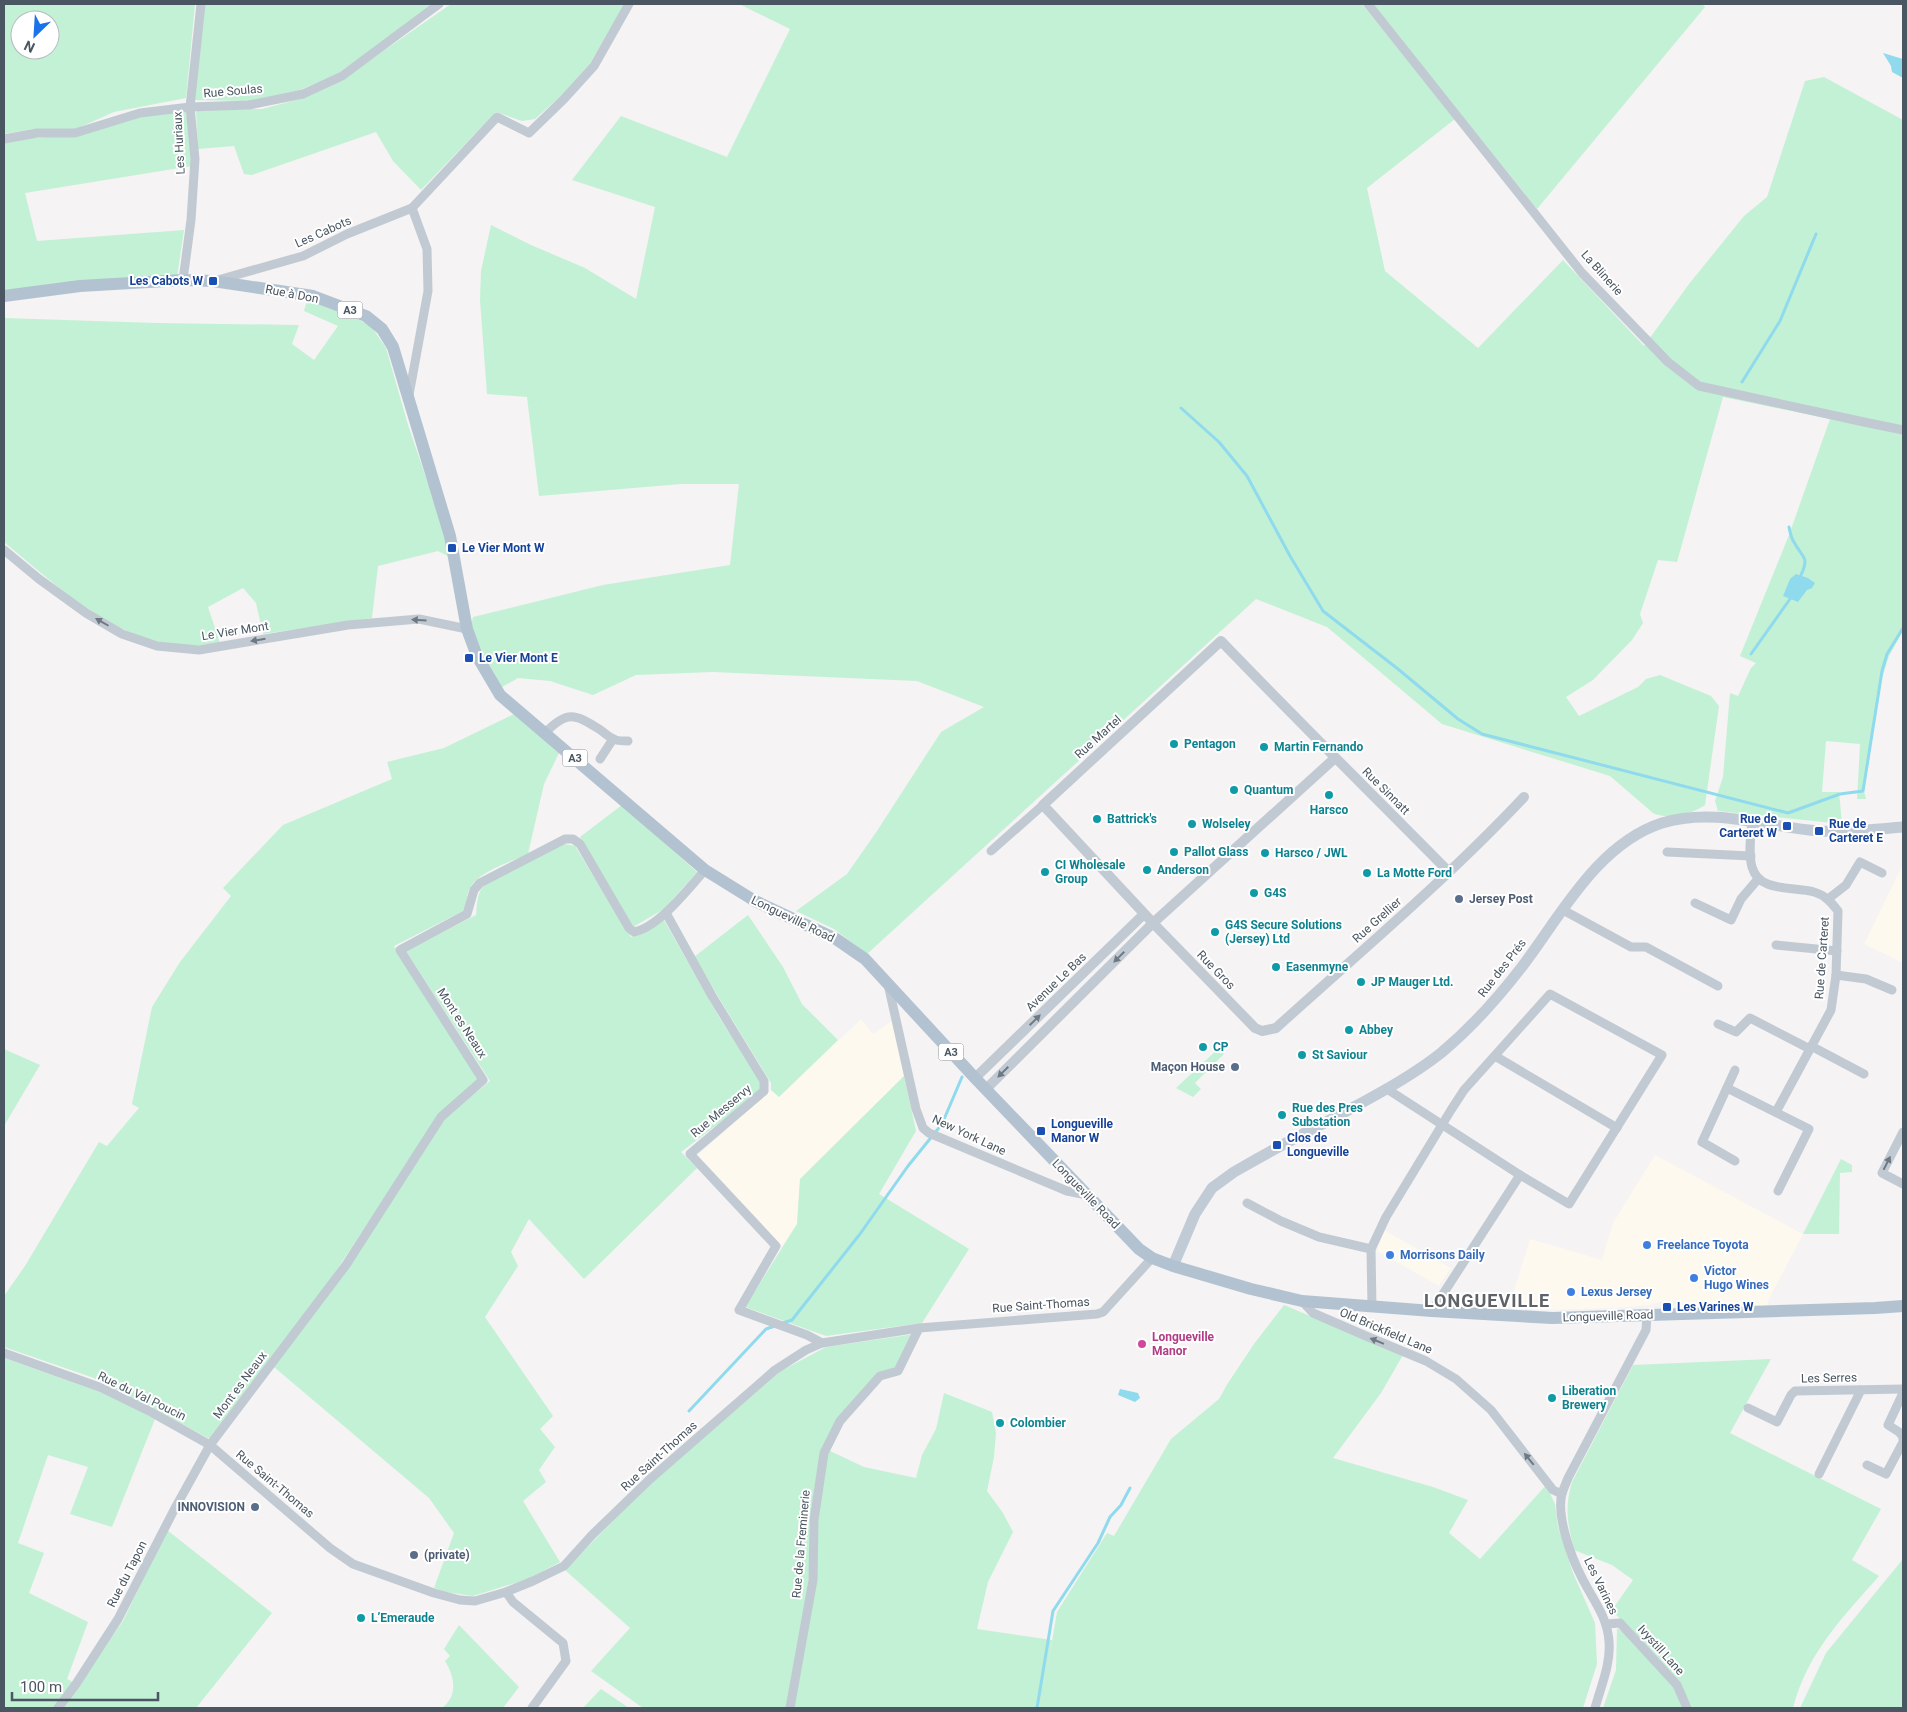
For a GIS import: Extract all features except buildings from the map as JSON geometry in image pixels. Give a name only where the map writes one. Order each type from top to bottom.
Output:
[{"type":"main road","name":"Rue à Don","points":[[4,296],[80,286],[183,280],[213,281],[313,296],[366,316],[382,329],[393,347],[409,396],[450,536],[467,629]]},
{"type":"main road","name":"Longueville Road","points":[[467,629],[477,656],[500,695],[705,870],[755,901],[836,939],[865,959],[1087,1195],[1139,1249],[1152,1258],[1251,1289],[1302,1301],[1432,1311],[1552,1318],[1903,1306]]},
{"type":"main road","name":"Rue des Prés","points":[[1173,1266],[1195,1214],[1212,1188],[1234,1172],[1387,1090],[1440,1054],[1480,1017],[1521,968],[1563,910],[1619,845],[1650,828],[1679,819],[1710,817],[1752,820],[1819,831],[1903,826]]},
{"type":"street","name":"Les Huriaux","points":[[183,280],[191,220],[195,158],[190,107],[201,4]]},
{"type":"street","name":"Rue Soulas","points":[[4,139],[37,133],[75,132],[140,113],[190,107],[249,105],[303,94],[342,76],[439,4]]},
{"type":"street","points":[[409,396],[428,291],[427,249],[412,208],[497,117],[528,133],[564,99],[594,66],[629,4]]},
{"type":"street","name":"La Blinerie","points":[[1368,4],[1582,273],[1668,362],[1699,386],[1903,430]]},
{"type":"street","name":"Les Cabots","points":[[213,281],[303,256],[347,234],[412,208]]},
{"type":"street","name":"Le Vier Mont","points":[[4,550],[39,579],[86,613],[122,634],[157,646],[199,650],[348,625],[419,619],[467,629]]},
{"type":"street","name":"Rue Sinnatt","points":[[1222,641],[1449,872]]},
{"type":"street","name":"Rue Martel","points":[[991,851],[1222,641]]},
{"type":"street","points":[[545,733],[564,718],[576,716],[613,739],[628,741]]},
{"type":"street","points":[[600,759],[613,739]]},
{"type":"street","points":[[986,1089],[1153,923],[1335,758]]},
{"type":"street","name":"Rue Grellier","points":[[1262,1030],[1276,1028],[1449,872],[1503,821],[1524,797]]},
{"type":"street","points":[[1042,804],[1153,923]]},
{"type":"street","points":[[1695,903],[1731,920],[1741,899],[1758,879],[1752,866],[1752,820]]},
{"type":"street","name":"Mont es Neaux","points":[[210,1445],[346,1264],[441,1117],[483,1080],[400,950],[467,914],[474,890],[480,883],[565,839],[574,839],[580,844],[629,928],[634,932],[666,913],[705,870]]},
{"type":"street","points":[[1667,852],[1751,856]]},
{"type":"street","points":[[1828,899],[1846,885],[1860,862],[1882,873]]},
{"type":"street","name":"Rue de Carteret","points":[[1758,879],[1776,887],[1814,892],[1828,899],[1838,911],[1836,975],[1831,1010],[1776,1112]]},
{"type":"street","points":[[1563,910],[1631,948],[1646,948],[1718,986]]},
{"type":"street","name":"Rue Messervy","points":[[666,913],[712,996],[764,1081],[764,1091],[690,1154],[776,1246],[739,1310],[822,1342]]},
{"type":"street","name":"Avenue Le Bas","points":[[975,1078],[1144,914]]},
{"type":"street","name":"Rue Gros","points":[[1153,923],[1255,1028],[1262,1030]]},
{"type":"street","points":[[1776,945],[1837,951]]},
{"type":"street","points":[[1836,975],[1866,979],[1892,990]]},
{"type":"street","name":"New York Lane","points":[[888,984],[916,1109],[923,1128],[929,1133],[1067,1191],[1087,1195]]},
{"type":"street","points":[[1372,1307],[1372,1248],[1386,1217],[1441,1125],[1464,1090],[1550,994],[1662,1055],[1570,1204],[1520,1175],[1441,1125],[1387,1090]]},
{"type":"street","points":[[1718,1024],[1736,1032],[1750,1018],[1864,1074]]},
{"type":"street","points":[[1496,1056],[1617,1128]]},
{"type":"street","points":[[1735,1070],[1702,1142],[1735,1161]]},
{"type":"street","points":[[1727,1088],[1808,1129],[1778,1191]]},
{"type":"street","points":[[1903,1132],[1882,1173],[1903,1184]]},
{"type":"street","points":[[1432,1311],[1520,1175]]},
{"type":"street","points":[[1247,1203],[1281,1222],[1319,1237],[1372,1248]]},
{"type":"street","name":"Rue Saint-Thomas","points":[[210,1445],[330,1548],[353,1564],[434,1593],[460,1600],[475,1601],[506,1592],[564,1566],[592,1535],[650,1480],[767,1376],[806,1350],[822,1342],[919,1328],[986,1321],[1070,1318],[1097,1314],[1103,1312],[1152,1258]]},
{"type":"street","name":"Old Brickfield Lane","points":[[1302,1301],[1313,1313],[1426,1361],[1456,1379],[1491,1410],[1553,1490],[1562,1494]]},
{"type":"street","name":"Les Varines","points":[[1594,1708],[1609,1658],[1606,1624],[1600,1608],[1582,1579],[1571,1552],[1562,1516],[1562,1494],[1568,1478],[1646,1330],[1647,1315]]},
{"type":"street","name":"Rue de la Freminerie","points":[[790,1708],[813,1580],[814,1520],[824,1453],[840,1421],[880,1376],[898,1371],[919,1328]]},
{"type":"street","name":"Rue du Val Poucin","points":[[4,1354],[102,1388],[151,1412],[210,1445]]},
{"type":"street","points":[[1819,1474],[1861,1390]]},
{"type":"street","name":"Les Serres","points":[[1748,1408],[1777,1422],[1791,1394],[1796,1391],[1903,1391],[1888,1425],[1899,1432],[1903,1437],[1903,1442],[1886,1474],[1867,1465]]},
{"type":"street","name":"Rue du Tapon","points":[[58,1708],[76,1684],[118,1619],[210,1445]]},
{"type":"street","points":[[506,1592],[513,1602],[563,1643],[566,1661],[532,1708]]},
{"type":"street","name":"Ivystill Lane","points":[[1606,1624],[1620,1622],[1676,1685],[1687,1708]]},
{"type":"shaded area","points":[[1903,864],[1903,963],[1864,944]]},
{"type":"shaded area","points":[[861,1019],[873,1034],[893,1020],[904,1076],[800,1179],[797,1224],[782,1246],[698,1155],[771,1090],[779,1097]]},
{"type":"shaded area","points":[[1655,1155],[1803,1234],[1768,1301],[1768,1306],[1701,1306],[1669,1300],[1649,1305],[1616,1308],[1543,1310],[1509,1307],[1530,1239],[1602,1260],[1613,1223]]},
{"type":"shaded area","points":[[1384,1230],[1451,1268],[1439,1286],[1377,1251]]},
{"type":"green space","points":[[4,4],[195,4],[186,98],[114,112],[76,129],[34,129],[4,134]]},
{"type":"green space","points":[[204,4],[434,4],[337,74],[300,90],[249,101],[193,100]]},
{"type":"green space","points":[[451,4],[624,5],[589,65],[563,94],[535,119],[522,121],[496,112],[421,190],[393,161],[376,132],[252,175],[244,174],[234,146],[198,149],[196,110],[262,109],[300,99],[340,81]]},
{"type":"green space","points":[[739,4],[1362,4],[1455,119],[1367,188],[1385,271],[1478,348],[1563,260],[1644,346],[1689,284],[1744,216],[1767,197],[1805,81],[1824,77],[1903,120],[1903,631],[1889,656],[1882,678],[1864,791],[1866,799],[1857,799],[1860,744],[1826,741],[1822,792],[1839,792],[1842,824],[1718,811],[1715,801],[1723,777],[1730,693],[1738,696],[1751,668],[1756,663],[1740,656],[1789,535],[1830,419],[1723,397],[1677,562],[1658,560],[1640,614],[1643,623],[1632,640],[1593,680],[1566,697],[1579,716],[1638,687],[1646,679],[1660,675],[1711,696],[1719,706],[1705,805],[1700,808],[1680,815],[1659,815],[1653,813],[1610,776],[1442,724],[1327,627],[1256,599],[867,954],[834,929],[796,911],[847,874],[941,732],[984,707],[917,681],[713,672],[636,675],[593,695],[550,681],[518,678],[502,687],[483,654],[471,625],[473,617],[603,585],[730,565],[739,484],[681,484],[539,496],[527,397],[487,394],[480,300],[481,271],[491,225],[531,245],[585,268],[636,299],[655,207],[572,180],[621,116],[727,157],[790,29]]},
{"type":"green space","points":[[1373,4],[1702,4],[1705,7],[1537,209]]},
{"type":"green space","points":[[186,111],[192,166],[25,193],[37,241],[184,230],[177,277],[4,290],[4,142],[30,138],[78,135],[139,117]]},
{"type":"green space","points":[[307,300],[352,316],[371,326],[386,348],[408,425],[443,527],[448,556],[438,551],[378,566],[372,618],[263,634],[256,603],[243,588],[208,607],[220,643],[191,646],[173,645],[125,630],[104,619],[62,590],[4,542],[4,318],[299,325],[292,344],[314,360],[338,326],[304,311]]},
{"type":"green space","points":[[514,714],[559,753],[544,784],[528,854],[488,872],[474,882],[469,890],[463,911],[394,946],[478,1079],[439,1115],[326,1286],[210,1439],[94,1378],[4,1347],[4,1296],[25,1266],[99,1142],[107,1146],[139,1108],[132,1104],[152,1007],[180,962],[231,896],[223,888],[283,825],[392,779],[387,762],[444,748]]},
{"type":"green space","points":[[622,805],[697,872],[664,909],[633,927],[580,837]]},
{"type":"green space","points":[[564,844],[575,846],[631,937],[664,920],[719,1017],[761,1082],[760,1092],[681,1152],[697,1168],[584,1279],[529,1219],[511,1252],[518,1266],[485,1317],[553,1416],[540,1429],[555,1447],[539,1470],[546,1482],[523,1501],[560,1562],[528,1579],[473,1596],[446,1592],[434,1588],[454,1533],[429,1498],[274,1367],[443,1119],[490,1081],[406,951],[476,915],[479,894],[487,883],[507,871]]},
{"type":"green space","points":[[748,915],[783,967],[802,1004],[838,1040],[779,1097],[771,1090],[771,1083],[694,957]]},
{"type":"green space","points":[[1219,1048],[1224,1054],[1195,1083],[1201,1089],[1193,1097],[1176,1088]]},
{"type":"green space","points":[[4,1049],[40,1065],[4,1126]]},
{"type":"green space","points":[[904,1076],[916,1131],[879,1194],[969,1249],[922,1323],[826,1336],[745,1307],[797,1224],[800,1179]]},
{"type":"green space","points":[[1841,1159],[1852,1165],[1852,1172],[1840,1173],[1839,1234],[1803,1234]]},
{"type":"green space","points":[[1284,1305],[1403,1355],[1381,1393],[1333,1458],[1433,1487],[1468,1500],[1449,1533],[1480,1559],[1546,1485],[1555,1504],[1558,1527],[1573,1573],[1595,1623],[1597,1664],[1583,1708],[794,1708],[816,1522],[828,1450],[864,1467],[916,1478],[922,1455],[936,1429],[944,1393],[992,1412],[996,1433],[994,1457],[987,1491],[1003,1513],[1013,1532],[988,1582],[977,1629],[1052,1640],[1047,1671],[1057,1612],[1107,1533],[1114,1536],[1171,1439],[1219,1399],[1254,1344]]},
{"type":"green space","points":[[915,1334],[899,1366],[879,1373],[820,1453],[809,1524],[809,1576],[792,1690],[787,1708],[643,1708],[591,1671],[630,1628],[565,1570],[646,1487],[781,1371],[826,1347]]},
{"type":"green space","points":[[4,1358],[111,1396],[155,1419],[112,1527],[70,1514],[88,1467],[48,1455],[18,1543],[44,1553],[29,1593],[88,1622],[67,1679],[73,1682],[53,1708],[4,1708]]},
{"type":"green space","points":[[1771,1359],[1730,1433],[1881,1509],[1852,1560],[1879,1576],[1840,1621],[1817,1653],[1799,1688],[1793,1708],[1692,1708],[1681,1685],[1612,1610],[1633,1580],[1612,1565],[1574,1550],[1568,1516],[1568,1501],[1572,1482],[1633,1365]]},
{"type":"green space","points":[[167,1530],[272,1613],[196,1708],[62,1708],[123,1621]]},
{"type":"green space","points":[[1903,1559],[1903,1708],[1800,1708],[1826,1653]]},
{"type":"green space","points":[[459,1625],[519,1687],[503,1708],[442,1708],[451,1698],[453,1692],[453,1680],[445,1661],[450,1656],[444,1649]]},
{"type":"green space","points":[[1617,1628],[1623,1632],[1674,1687],[1683,1708],[1603,1708],[1616,1670]]},
{"type":"green space","points":[[601,1689],[629,1708],[583,1708]]},
{"type":"water","points":[[1883,53],[1903,59],[1903,78],[1892,72],[1891,66]]},
{"type":"water","points":[[1796,574],[1808,578],[1815,583],[1798,602],[1783,596],[1790,579]]},
{"type":"water","points":[[1120,1389],[1138,1393],[1140,1398],[1135,1402],[1118,1395]]},
{"type":"waterway","points":[[1742,382],[1780,321],[1816,234]]},
{"type":"waterway","points":[[1181,408],[1219,442],[1247,476],[1290,556],[1323,611],[1398,669],[1458,719],[1482,734],[1788,813],[1840,794],[1863,791],[1882,671],[1887,654],[1903,628]]},
{"type":"waterway","points":[[1789,527],[1792,539],[1805,560],[1801,575]]},
{"type":"waterway","points":[[1751,654],[1790,599]]},
{"type":"waterway","points":[[783,1323],[792,1320],[860,1234],[908,1166],[942,1124],[962,1077]]},
{"type":"waterway","points":[[689,1411],[766,1329],[775,1326]]},
{"type":"waterway","points":[[1037,1708],[1053,1611],[1098,1543],[1110,1517],[1121,1505],[1130,1488]]},
{"type":"place","name":"Les Cabots W","points":[[213,281]]},
{"type":"place","name":"Le Vier Mont W","points":[[452,548]]},
{"type":"place","name":"Le Vier Mont E","points":[[469,658]]},
{"type":"place","name":"Pentagon","points":[[1174,744]]},
{"type":"place","name":"Martin Fernando","points":[[1264,747]]},
{"type":"place","name":"Quantum","points":[[1234,790]]},
{"type":"place","name":"Harsco","points":[[1329,795]]},
{"type":"place","name":"Battrick's","points":[[1097,819]]},
{"type":"place","name":"Wolseley","points":[[1192,824]]},
{"type":"place","name":"Rue de Carteret W","points":[[1787,826]]},
{"type":"place","name":"Rue de Carteret E","points":[[1819,831]]},
{"type":"place","name":"Pallot Glass","points":[[1174,852]]},
{"type":"place","name":"Harsco / JWL","points":[[1265,853]]},
{"type":"place","name":"Anderson","points":[[1147,870]]},
{"type":"place","name":"CI Wholesale Group","points":[[1045,872]]},
{"type":"place","name":"La Motte Ford","points":[[1367,873]]},
{"type":"place","name":"G4S","points":[[1254,893]]},
{"type":"place","name":"Jersey Post","points":[[1459,899]]},
{"type":"place","name":"G4S Secure Solutions (Jersey) Ltd","points":[[1215,932]]},
{"type":"place","name":"Easenmyne","points":[[1276,967]]},
{"type":"place","name":"JP Mauger Ltd.","points":[[1361,982]]},
{"type":"place","name":"Abbey","points":[[1349,1030]]},
{"type":"place","name":"CP","points":[[1203,1047]]},
{"type":"place","name":"St Saviour","points":[[1302,1055]]},
{"type":"place","name":"Maçon House","points":[[1235,1067]]},
{"type":"place","name":"Rue des Pres Substation","points":[[1282,1115]]},
{"type":"place","name":"Longueville Manor W","points":[[1041,1131]]},
{"type":"place","name":"Clos de Longueville","points":[[1277,1145]]},
{"type":"place","name":"Freelance Toyota","points":[[1647,1245]]},
{"type":"place","name":"Morrisons Daily","points":[[1390,1255]]},
{"type":"place","name":"Victor Hugo Wines","points":[[1694,1278]]},
{"type":"place","name":"Lexus Jersey","points":[[1571,1292]]},
{"type":"place","name":"Les Varines W","points":[[1667,1307]]},
{"type":"place","name":"Longueville Manor","points":[[1142,1344]]},
{"type":"place","name":"Liberation Brewery","points":[[1552,1398]]},
{"type":"place","name":"Colombier","points":[[1000,1423]]},
{"type":"place","name":"INNOVISION","points":[[255,1507]]},
{"type":"place","name":"(private)","points":[[414,1555]]},
{"type":"place","name":"L’Emeraude","points":[[361,1618]]},
{"type":"district","name":"LONGUEVILLE","points":[[1487,1300]]}]
